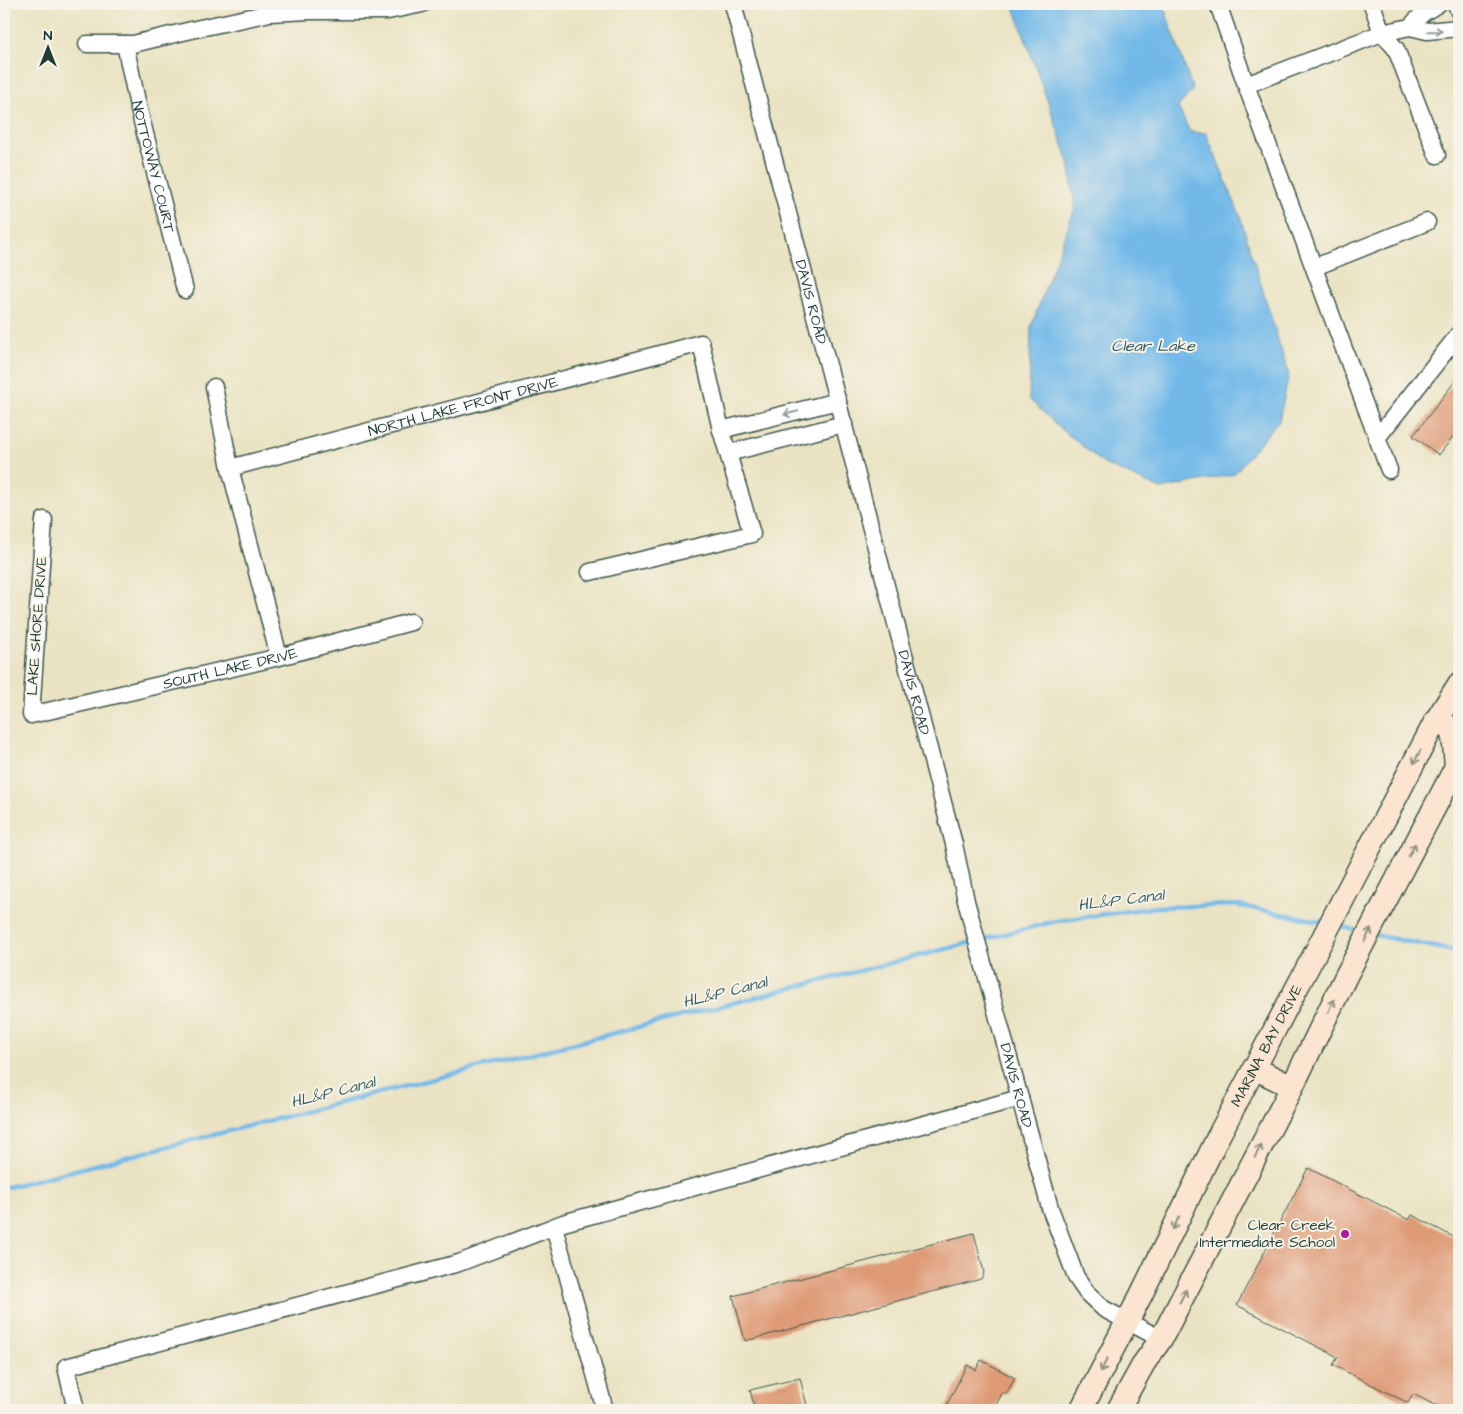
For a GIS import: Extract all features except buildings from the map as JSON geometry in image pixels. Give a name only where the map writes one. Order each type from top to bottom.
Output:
[{"type":"main road","name":"MARINA BAY DRIVE","points":[[1081,1410],[1254,1068],[1435,722],[1459,684]]},
{"type":"main road","points":[[1118,1410],[1144,1363],[1161,1339],[1292,1087],[1346,976],[1458,764],[1448,725],[1442,722],[1435,722]]},
{"type":"main road","points":[[1254,1068],[1292,1087]]},
{"type":"street","points":[[88,44],[133,44],[270,14],[388,12],[422,4]]},
{"type":"street","name":"DAVIS ROAD","points":[[733,4],[954,844],[966,901],[1050,1208],[1076,1277],[1087,1293],[1104,1309],[1161,1339]]},
{"type":"street","points":[[1218,4],[1246,85],[1389,470]]},
{"type":"street","points":[[1372,4],[1382,33],[1396,49],[1437,155]]},
{"type":"street","points":[[1410,27],[1422,14],[1438,4]]},
{"type":"street","points":[[1456,4],[1459,12]]},
{"type":"street","points":[[1246,85],[1382,33],[1410,27],[1427,31],[1459,28]]},
{"type":"street","name":"NOTTOWAY COURT","points":[[124,44],[185,290]]},
{"type":"street","points":[[1315,267],[1427,222]]},
{"type":"street","points":[[1377,438],[1459,334]]},
{"type":"street","name":"NORTH LAKE FRONT DRIVE","points":[[230,468],[701,343],[721,430]]},
{"type":"street","points":[[214,388],[230,468],[279,657]]},
{"type":"street","points":[[590,572],[752,534],[721,430],[838,401]]},
{"type":"street","points":[[728,453],[844,424]]},
{"type":"street","name":"LAKE SHORE DRIVE","points":[[44,520],[31,715],[49,711]]},
{"type":"street","name":"SOUTH LAKE DRIVE","points":[[49,711],[279,657],[411,622]]},
{"type":"street","points":[[76,1410],[66,1367],[459,1263],[554,1227],[1020,1098]]},
{"type":"street","points":[[554,1227],[605,1410]]},
{"type":"water","name":"Clear Lake","points":[[1013,4],[1163,4],[1193,90],[1178,107],[1190,132],[1206,133],[1239,213],[1289,375],[1279,420],[1234,474],[1161,489],[1104,464],[1059,427],[1029,399],[1031,327],[1075,208],[1069,162]]},
{"type":"waterway","name":"HL&P Canal","points":[[4,1188],[1056,921],[1157,907],[1235,905],[1324,922]]},
{"type":"waterway","name":"HL&P Canal","points":[[1336,925],[1362,932]]},
{"type":"waterway","name":"HL&P Canal","points":[[1375,935],[1459,952]]},
{"type":"place","name":"Clear Creek Intermediate School","points":[[1345,1234]]}]
